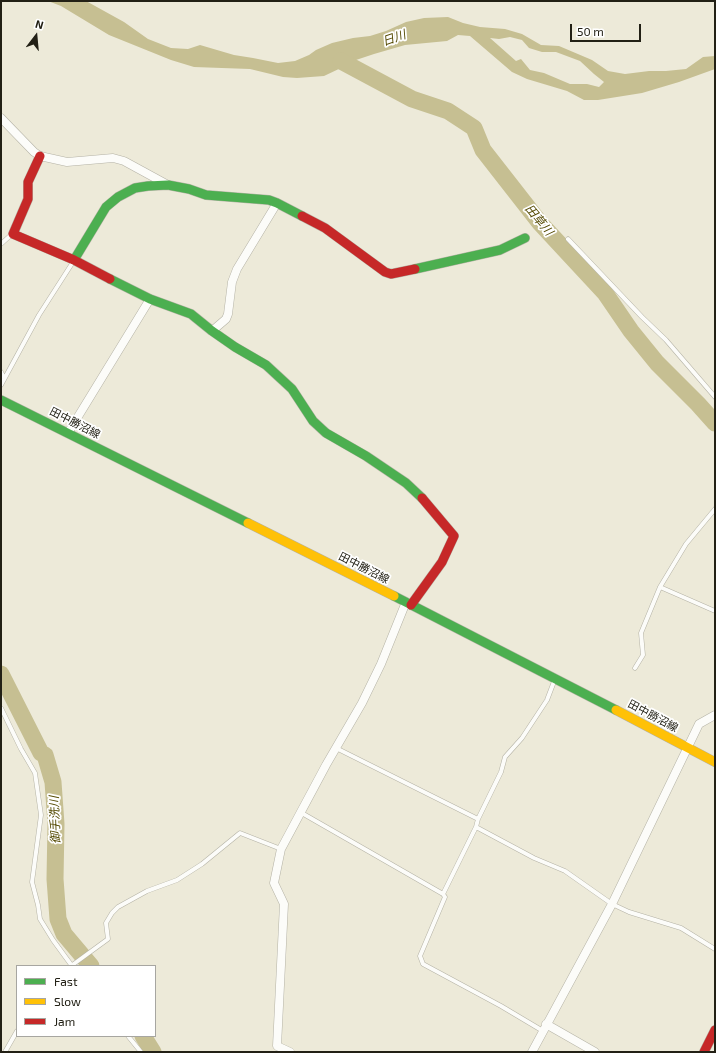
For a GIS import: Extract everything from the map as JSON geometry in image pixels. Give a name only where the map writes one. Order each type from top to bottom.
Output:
[{"type":"street","points":[[1,118],[34,152],[40,156],[67,162],[113,158],[124,160],[168,185]]},
{"type":"street","points":[[40,156],[28,182],[28,199],[13,234],[74,260],[150,299],[191,314],[235,347],[266,364],[292,389],[314,421],[326,433],[366,456],[406,483],[421,497],[454,536],[442,562],[409,603],[362,703],[300,812],[281,849],[274,883],[284,904],[277,1046],[290,1052]]},
{"type":"street","points":[[74,260],[106,207],[118,197],[135,188],[168,185],[189,189],[206,195],[269,200],[277,203],[325,228],[385,272],[391,274],[500,250],[525,238]]},
{"type":"street","points":[[212,331],[226,319],[232,282],[237,269],[277,203]]},
{"type":"street","points":[[68,433],[150,299]]},
{"type":"street","name":"田中勝沼線","points":[[1,400],[409,603],[715,762]]},
{"type":"street","points":[[532,1052],[612,904],[699,724],[715,715]]},
{"type":"street","points":[[545,1028],[595,1052]]},
{"type":"street","points":[[704,1052],[715,1030]]},
{"type":"lane","points":[[1,244],[13,234]]},
{"type":"lane","points":[[568,240],[666,340],[715,397]]},
{"type":"lane","points":[[1,385],[39,315],[74,260]]},
{"type":"lane","points":[[1,372],[4,378]]},
{"type":"lane","points":[[635,668],[643,655],[641,633],[660,587],[686,544],[715,509]]},
{"type":"lane","points":[[660,587],[715,611]]},
{"type":"lane","points":[[545,1028],[423,964],[420,956],[445,897],[443,894],[501,772],[505,757],[522,738],[547,700],[555,678]]},
{"type":"lane","points":[[1,708],[21,749],[35,773],[41,815],[32,882],[40,919],[53,940],[72,965],[108,939],[106,923],[118,907],[147,891],[177,880],[202,864],[240,834],[281,849]]},
{"type":"lane","points":[[336,748],[478,819]]},
{"type":"lane","points":[[300,812],[443,894]]},
{"type":"lane","points":[[476,827],[534,858],[565,871],[612,904],[629,912],[681,928],[715,948]]},
{"type":"lane","points":[[5,1052],[16,1033]]},
{"type":"lane","points":[[129,1037],[141,1052]]},
{"type":"water","name":"日川","points":[[48,1],[86,1],[124,22],[148,39],[171,48],[188,49],[200,45],[234,55],[278,63],[295,61],[332,43],[370,36],[406,22],[424,18],[448,17],[463,23],[480,27],[505,29],[522,34],[541,45],[559,46],[592,60],[608,71],[625,74],[686,69],[703,57],[715,56],[715,69],[642,93],[598,100],[584,100],[567,91],[527,79],[512,72],[470,36],[458,35],[447,41],[405,45],[353,61],[360,71],[343,67],[324,76],[297,78],[283,77],[250,69],[194,67],[171,60],[109,35],[61,6]],"holes":[[[510,37],[522,40],[529,48],[542,52],[556,52],[580,61],[604,82],[599,87],[587,84],[570,84],[544,73],[530,70],[521,59],[516,61],[490,38],[499,39]]]},
{"type":"waterway","name":"田草川","points":[[341,61],[412,99],[448,111],[474,128],[483,150],[540,223],[605,293],[631,331],[657,363],[715,423]]},
{"type":"waterway","name":"御手洗川","points":[[1,674],[41,753],[45,755],[53,782],[56,824],[55,879],[58,919],[64,934],[90,965]]},
{"type":"waterway","name":"御手洗川","points":[[144,1037],[153,1052]]},
{"type":"traffic: fast","points":[[74,260],[106,207],[118,197],[135,188],[168,185],[189,189],[206,195],[269,200],[302,216]]},
{"type":"traffic: fast","points":[[415,269],[500,250],[525,238]]},
{"type":"traffic: fast","points":[[110,279],[150,299],[191,314],[235,347],[266,365],[292,389],[313,421],[326,433],[366,456],[406,483],[422,498]]},
{"type":"traffic: fast","points":[[1,400],[248,523]]},
{"type":"traffic: fast","points":[[394,596],[616,710]]},
{"type":"traffic: slow","points":[[248,523],[394,596]]},
{"type":"traffic: slow","points":[[616,710],[715,762]]},
{"type":"traffic: jam","points":[[40,156],[28,182],[28,199],[13,234],[74,260],[110,279]]},
{"type":"traffic: jam","points":[[302,216],[325,228],[385,272],[391,274],[415,269]]},
{"type":"traffic: jam","points":[[411,605],[442,562],[454,536],[422,498]]},
{"type":"traffic: jam","points":[[704,1052],[715,1030]]}]
